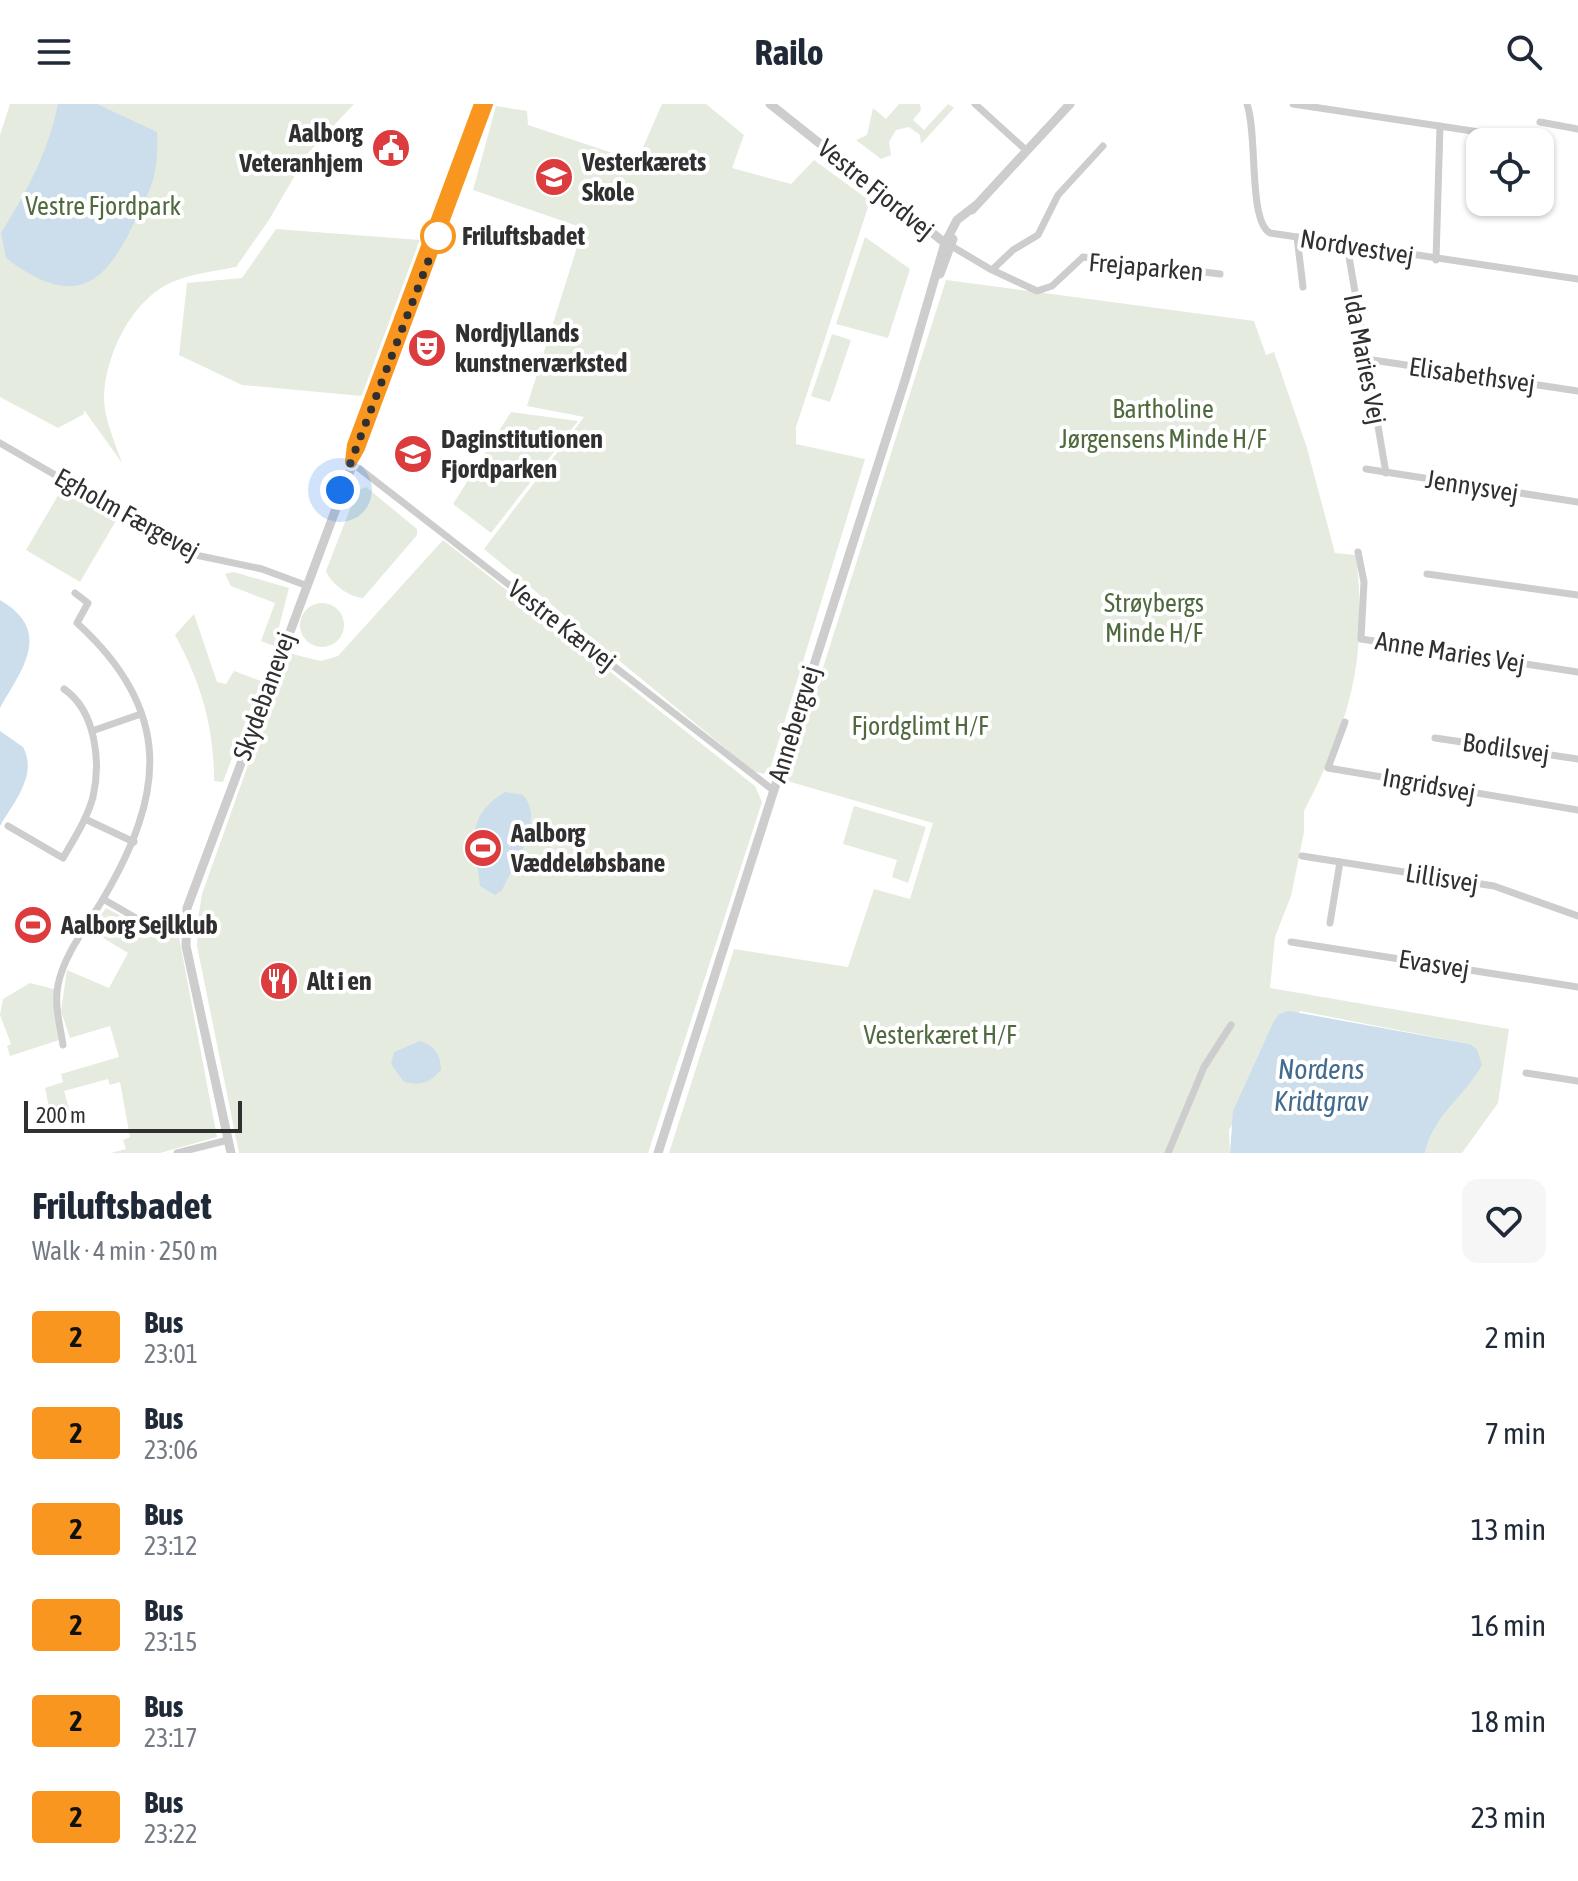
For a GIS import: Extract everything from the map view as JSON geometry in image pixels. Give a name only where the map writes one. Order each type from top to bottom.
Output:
[{"type":"street","name":"Skydebanevej","points":[[351,462],[353,445],[480,104]]},
{"type":"street","name":"Skydebanevej","points":[[231,1153],[185,932],[187,908],[487,104]]},
{"type":"street","name":"Vestre Fjordvej","points":[[770,104],[948,244]]},
{"type":"street","points":[[975,104],[1027,151]]},
{"type":"street","name":"Annebergvej","points":[[658,1153],[948,244],[975,206],[1070,104]]},
{"type":"street","name":"Nordvestvej","points":[[1247,104],[1254,135],[1255,203],[1259,222],[1270,233],[1578,279]]},
{"type":"street","points":[[1293,104],[1466,130]]},
{"type":"street","points":[[1372,116],[1373,104]]},
{"type":"street","points":[[1540,122],[1578,129]]},
{"type":"street","points":[[1436,260],[1440,126]]},
{"type":"street","points":[[993,269],[1013,250],[1038,235],[1058,195],[1103,146]]},
{"type":"street","points":[[1297,237],[1303,287]]},
{"type":"street","name":"Frejaparken","points":[[948,244],[1037,291],[1052,286],[1083,257],[1220,274]]},
{"type":"street","name":"Ida Maries Vej","points":[[1347,245],[1386,473]]},
{"type":"street","name":"Elisabethsvej","points":[[1366,359],[1578,391]]},
{"type":"street","name":"Egholm Færgevej","points":[[0,443],[191,554],[262,569],[305,585]]},
{"type":"street","name":"Vestre Kærvej","points":[[351,462],[773,790]]},
{"type":"street","name":"Jennysvej","points":[[1366,469],[1578,502]]},
{"type":"street","name":"Anne Maries Vej","points":[[1358,552],[1364,582],[1361,639],[1578,672]]},
{"type":"street","points":[[1427,574],[1578,595]]},
{"type":"street","points":[[63,1045],[57,1010],[60,977],[134,842],[149,791],[148,739],[141,714],[116,664],[77,623],[88,603],[75,593]]},
{"type":"street","points":[[8,826],[63,858],[85,819],[95,775],[92,731],[77,702],[64,689]]},
{"type":"street","points":[[92,731],[141,714]]},
{"type":"street","name":"Ingridsvej","points":[[1345,722],[1328,768],[1578,810]]},
{"type":"street","name":"Bodilsvej","points":[[1435,738],[1578,759]]},
{"type":"street","points":[[85,819],[134,842]]},
{"type":"street","name":"Lillisvej","points":[[1302,856],[1494,886],[1578,916]]},
{"type":"street","points":[[1330,923],[1340,862]]},
{"type":"street","points":[[103,899],[160,929],[185,932]]},
{"type":"street","name":"Evasvej","points":[[1291,942],[1578,987]]},
{"type":"street","points":[[1168,1153],[1204,1067],[1231,1025]]},
{"type":"street","points":[[1526,1073],[1578,1081]]},
{"type":"street","points":[[177,1153],[228,1140]]},
{"type":"green space","name":"Vestre Fjordpark","points":[[10,104],[354,104],[308,153],[269,220],[236,267],[170,283],[156,291],[132,316],[109,364],[104,397],[108,422],[122,463],[84,410],[84,414],[58,428],[0,397],[0,135]]},
{"type":"green space","points":[[662,104],[706,104],[744,135],[732,168],[791,184],[814,160],[870,201],[796,427],[796,444],[865,459],[771,766],[764,774],[753,771],[484,549],[584,417],[527,406],[583,228],[473,190],[496,106],[527,111],[528,125],[637,161]]},
{"type":"green space","points":[[899,104],[920,104],[921,110],[913,120],[924,130],[948,104],[954,108],[921,144],[920,135],[909,127],[896,130],[889,142],[891,155],[881,159],[856,140],[867,135],[873,108],[886,119]]},
{"type":"green space","points":[[276,229],[420,240],[362,396],[242,385],[179,355],[187,283],[242,278]]},
{"type":"green space","points":[[865,237],[910,269],[888,338],[836,324]]},
{"type":"green space","points":[[946,280],[1254,321],[1266,355],[1274,352],[1307,448],[1335,553],[1356,555],[1360,626],[1352,688],[1344,717],[1334,747],[1304,811],[1304,832],[1291,896],[1275,937],[1270,988],[1509,1029],[1498,1103],[1462,1153],[1425,1153],[1434,1128],[1481,1065],[1477,1049],[1470,1044],[1300,1011],[1229,1130],[1230,1153],[669,1153],[734,949],[848,967],[874,889],[910,899],[933,823],[787,781]]},
{"type":"green space","points":[[832,334],[851,340],[830,402],[811,396]]},
{"type":"green space","points":[[511,412],[578,421],[491,533],[453,504]]},
{"type":"green space","points":[[63,487],[117,519],[80,582],[26,550]]},
{"type":"green space","points":[[366,487],[417,529],[417,535],[363,598],[341,589],[326,571],[357,491]]},
{"type":"green space","name":"Aalborg Væddeløbsbane","points":[[443,540],[755,786],[762,802],[648,1153],[239,1153],[197,946],[202,894],[288,653],[321,661],[338,656]]},
{"type":"green space","points":[[234,572],[289,588],[274,646],[261,641],[275,603],[231,586],[225,574]]},
{"type":"green space","points":[[322,603],[338,609],[344,625],[338,641],[322,647],[306,641],[300,625],[306,609]]},
{"type":"green space","points":[[194,614],[217,682],[226,684],[234,671],[261,681],[223,782],[214,781],[209,723],[192,670],[175,635]]},
{"type":"green space","points":[[854,806],[926,827],[908,883],[892,877],[897,860],[843,844]]},
{"type":"green space","points":[[106,908],[150,931],[179,937],[217,1137],[160,1153],[111,1153],[126,1149],[123,1140],[130,1137],[120,1082],[110,1085],[108,1079],[64,1091],[70,1112],[51,1117],[45,1088],[63,1082],[61,1074],[119,1057],[110,1026],[70,1038],[61,1011],[67,970],[109,988],[128,953],[90,930]]},
{"type":"green space","points":[[30,983],[54,989],[59,1040],[10,1056],[7,1046],[11,1044],[0,1015],[3,999]]},
{"type":"water","points":[[58,104],[97,104],[157,132],[157,159],[145,200],[121,248],[95,278],[81,285],[65,286],[28,273],[6,258],[1,233],[36,171]]},
{"type":"water","points":[[0,600],[26,624],[29,637],[24,664],[0,708]]},
{"type":"water","points":[[0,731],[23,747],[28,768],[22,788],[0,826]]},
{"type":"water","points":[[505,792],[523,795],[529,805],[530,829],[502,890],[495,895],[480,886],[475,833],[482,812]]},
{"type":"water","name":"Nordens Kridtgrav","points":[[1289,1011],[1470,1044],[1477,1049],[1482,1065],[1434,1128],[1425,1153],[1230,1153],[1233,1111],[1273,1023],[1279,1014]]},
{"type":"water","points":[[420,1041],[436,1051],[441,1070],[425,1082],[404,1082],[391,1064],[394,1052]]},
{"type":"bus line","name":"2","points":[[480,104],[353,445],[351,462],[359,448],[487,104]]},
{"type":"place","name":"Aalborg Veteranhjem","points":[[391,148]]},
{"type":"place","name":"Vesterkærets Skole","points":[[554,177]]},
{"type":"place","name":"Friluftsbadet","points":[[438,236]]},
{"type":"place","name":"Nordjyllands kunstnerværksted","points":[[427,348]]},
{"type":"place","name":"Daginstitutionen Fjordparken","points":[[413,454]]},
{"type":"place","name":"Aalborg Væddeløbsbane","points":[[483,848]]},
{"type":"place","name":"Aalborg Sejlklub","points":[[33,925]]},
{"type":"place","name":"Alt i en","points":[[279,981]]},
{"type":"route","points":[[340,490],[359,448],[438,236]]},
{"type":"park label","name":"Bartholine Jørgensens Minde H/F","points":[[1163,424]]},
{"type":"park label","name":"Strøybergs Minde H/F","points":[[1154,618]]},
{"type":"park label","name":"Fjordglimt H/F","points":[[920,726]]},
{"type":"park label","name":"Vesterkæret H/F","points":[[940,1035]]}]
